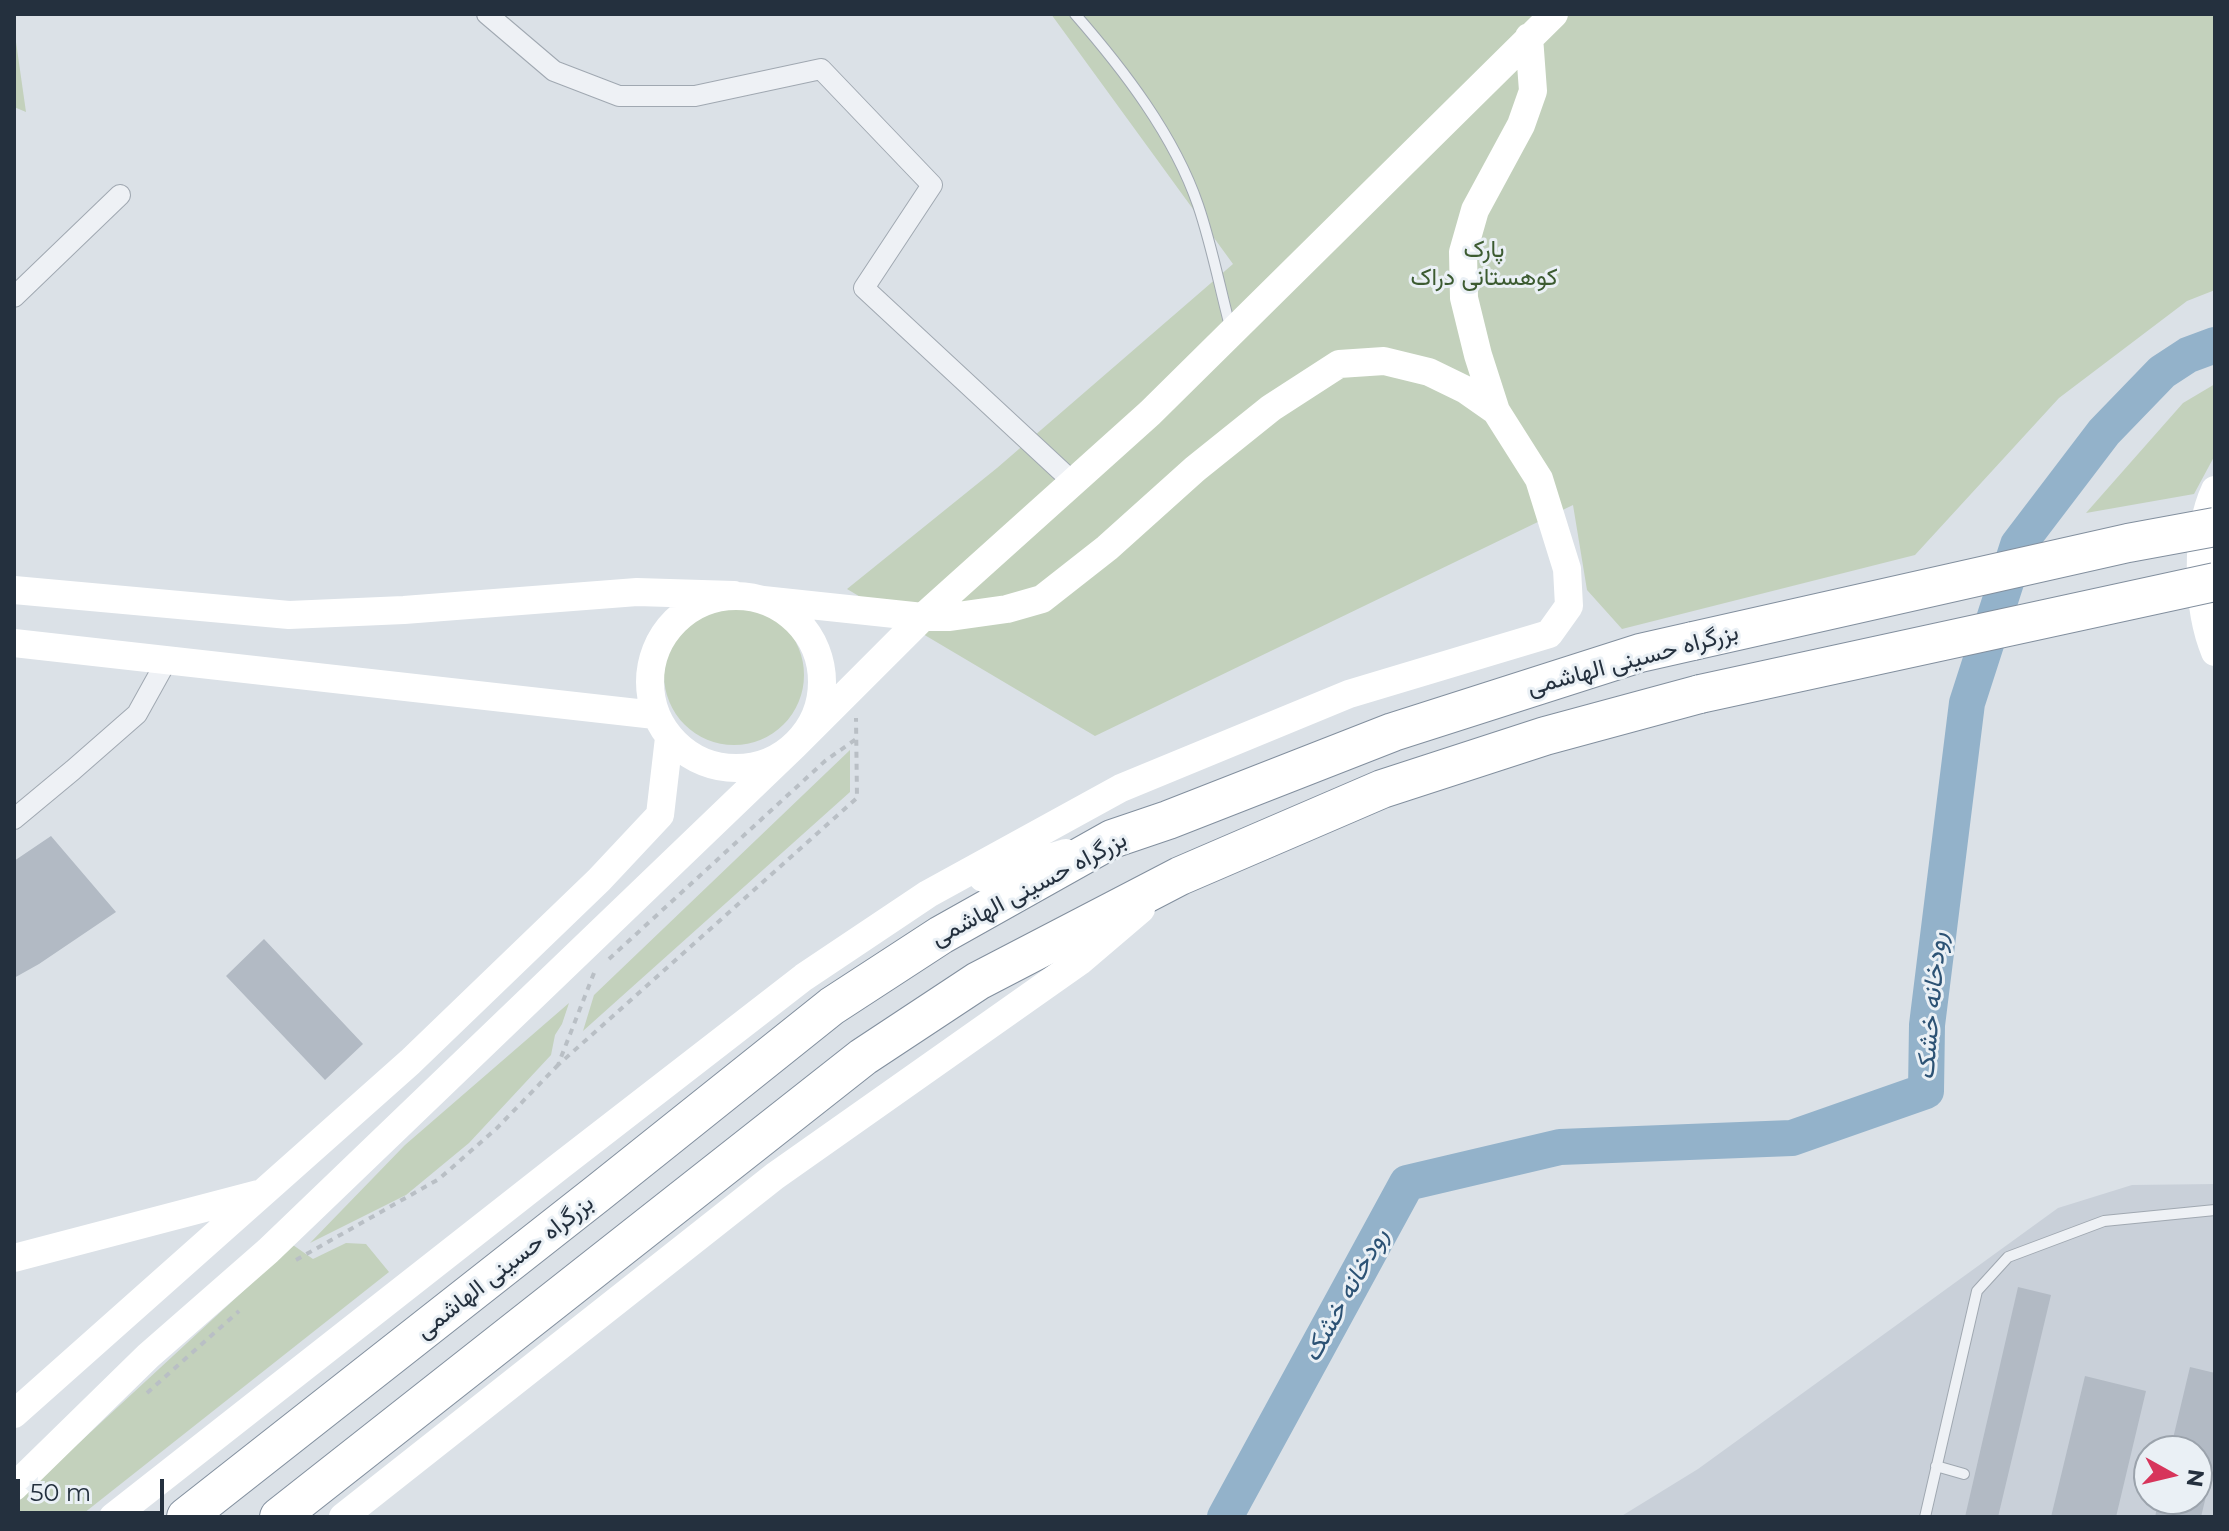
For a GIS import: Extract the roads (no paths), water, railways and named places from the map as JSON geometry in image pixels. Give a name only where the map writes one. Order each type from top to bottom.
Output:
[{"type":"highway","name":"بزرگراه حسینی الهاشمی","points":[[186,1517],[832,1006],[941,935],[1112,839],[1393,732],[1640,653],[2112,546],[2215,527]]},
{"type":"highway","points":[[279,1517],[863,1057],[978,981],[1180,876],[1382,789],[1545,736],[1700,694],[2215,582]]},
{"type":"street","points":[[487,14],[554,71],[619,96],[695,96],[821,69],[932,185],[864,288],[1073,482]]},
{"type":"street","points":[[14,1487],[148,1356],[268,1251],[794,746],[923,617],[1150,413],[1554,14]]},
{"type":"street","points":[[113,1517],[804,977],[928,894],[1121,788],[1349,694],[1549,634],[1569,606],[1567,569],[1539,479],[1496,411],[1464,298],[1463,252],[1475,210],[1521,125],[1533,91],[1529,37]]},
{"type":"street","points":[[14,297],[120,195]]},
{"type":"street","points":[[14,590],[289,615],[404,610],[637,592],[734,595],[923,617],[950,617],[1042,599],[1107,548],[1195,469],[1271,408],[1339,364],[1384,361],[1429,372],[1466,390],[1496,411]]},
{"type":"street","points":[[2215,490],[2201,546],[2200,597],[2215,652]]},
{"type":"street","points":[[14,1414],[410,1062],[599,880],[660,815],[662,726],[649,688],[652,660],[663,635],[681,615],[705,601],[734,595]]},
{"type":"street","points":[[14,643],[167,660],[662,726],[690,756],[715,767],[743,769],[770,762],[794,746],[812,722],[823,691],[820,664],[809,636],[789,614],[763,600]]},
{"type":"street","points":[[14,819],[137,714],[167,660]]},
{"type":"street","points":[[928,894],[1112,839]]},
{"type":"street","points":[[343,1517],[775,1176],[1080,961],[1180,876]]},
{"type":"street","points":[[599,880],[625,907]]},
{"type":"street","points":[[14,1258],[263,1193]]},
{"type":"lane","points":[[1075,14],[1145,101],[1178,162],[1197,203],[1231,332]]},
{"type":"lane","points":[[1925,1517],[1977,1291],[2008,1257],[2104,1221],[2215,1210]]},
{"type":"lane","points":[[1936,1466],[1964,1474]]},
{"type":"waterway","name":"رودخانه خشک","points":[[1225,1517],[1407,1183],[1560,1147],[1792,1138],[1926,1091],[1927,1025],[1967,703],[2018,545],[2104,432],[2162,372],[2188,355],[2215,345]]},
{"type":"park label","name":"پارک کوهستانی دراک","points":[[1484,264]]}]
